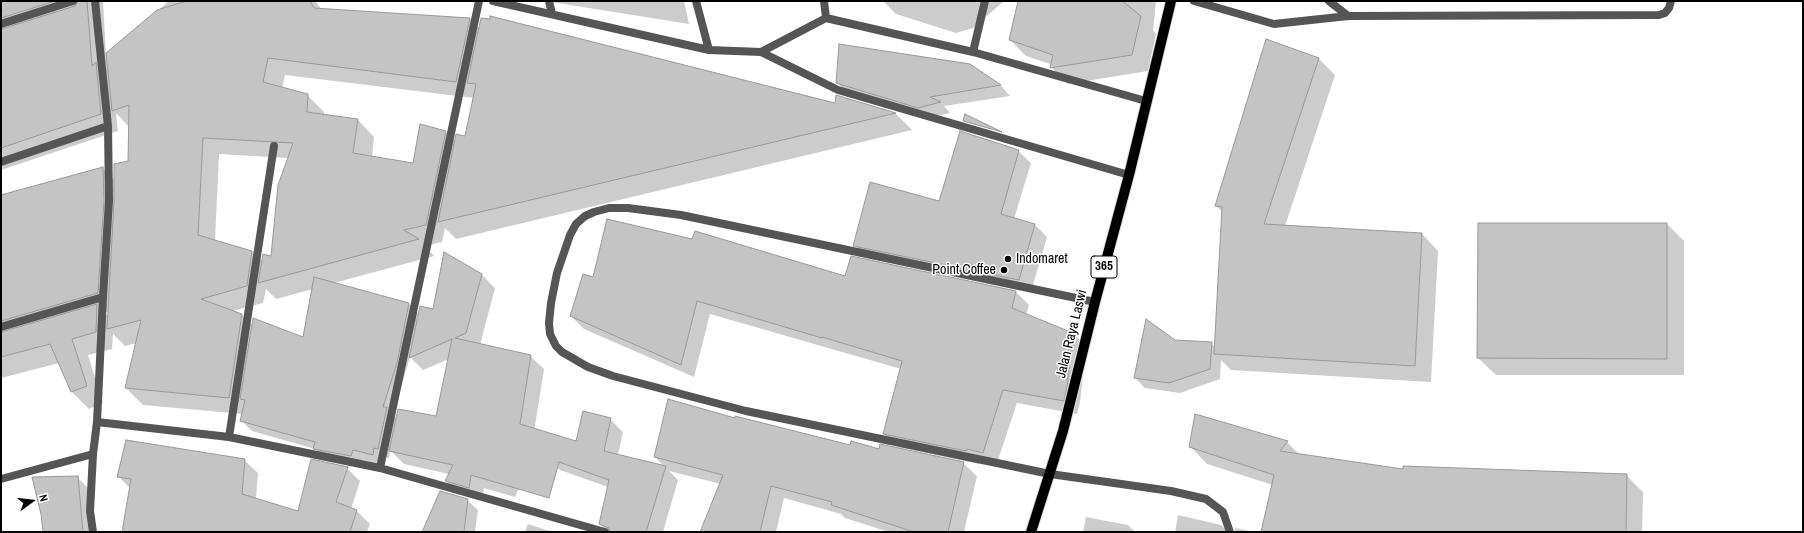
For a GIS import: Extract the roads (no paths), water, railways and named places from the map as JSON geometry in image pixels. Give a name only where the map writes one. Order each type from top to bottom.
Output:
[{"type":"main road","name":"Jalan Raya Laswi","points":[[1031,532],[1063,431],[1095,302],[1129,175],[1171,1]]},
{"type":"street","points":[[1,24],[73,1]]},
{"type":"street","points":[[94,532],[90,511],[93,454],[97,422],[102,297],[109,201],[108,126],[95,1]]},
{"type":"street","points":[[380,468],[479,1]]},
{"type":"street","points":[[492,1],[709,50],[761,52],[838,90],[1129,175]]},
{"type":"street","points":[[549,1],[552,14]]},
{"type":"street","points":[[696,1],[709,50]]},
{"type":"street","points":[[824,1],[826,18]]},
{"type":"street","points":[[973,52],[985,1]]},
{"type":"street","points":[[1194,1],[1274,24],[1348,16],[1659,15],[1664,13],[1669,8],[1671,1]]},
{"type":"street","points":[[1329,1],[1348,16]]},
{"type":"street","points":[[761,52],[826,18],[973,52],[1146,101]]},
{"type":"street","points":[[1,162],[108,126]]},
{"type":"street","points":[[229,437],[274,146]]},
{"type":"street","points":[[1095,302],[680,215],[628,208],[610,208],[585,216],[576,224],[565,247],[557,273],[548,323],[550,334],[556,346],[562,352],[588,367],[613,376],[746,411],[1050,474],[1171,491],[1206,499],[1223,512],[1230,532]]},
{"type":"street","points":[[1,328],[102,297]]},
{"type":"street","points":[[97,422],[229,437],[380,468],[605,532]]},
{"type":"street","points":[[1,479],[93,454]]},
{"type":"place","name":"Indomaret","points":[[1008,259]]},
{"type":"place","name":"Point Coffee","points":[[1004,270]]}]
